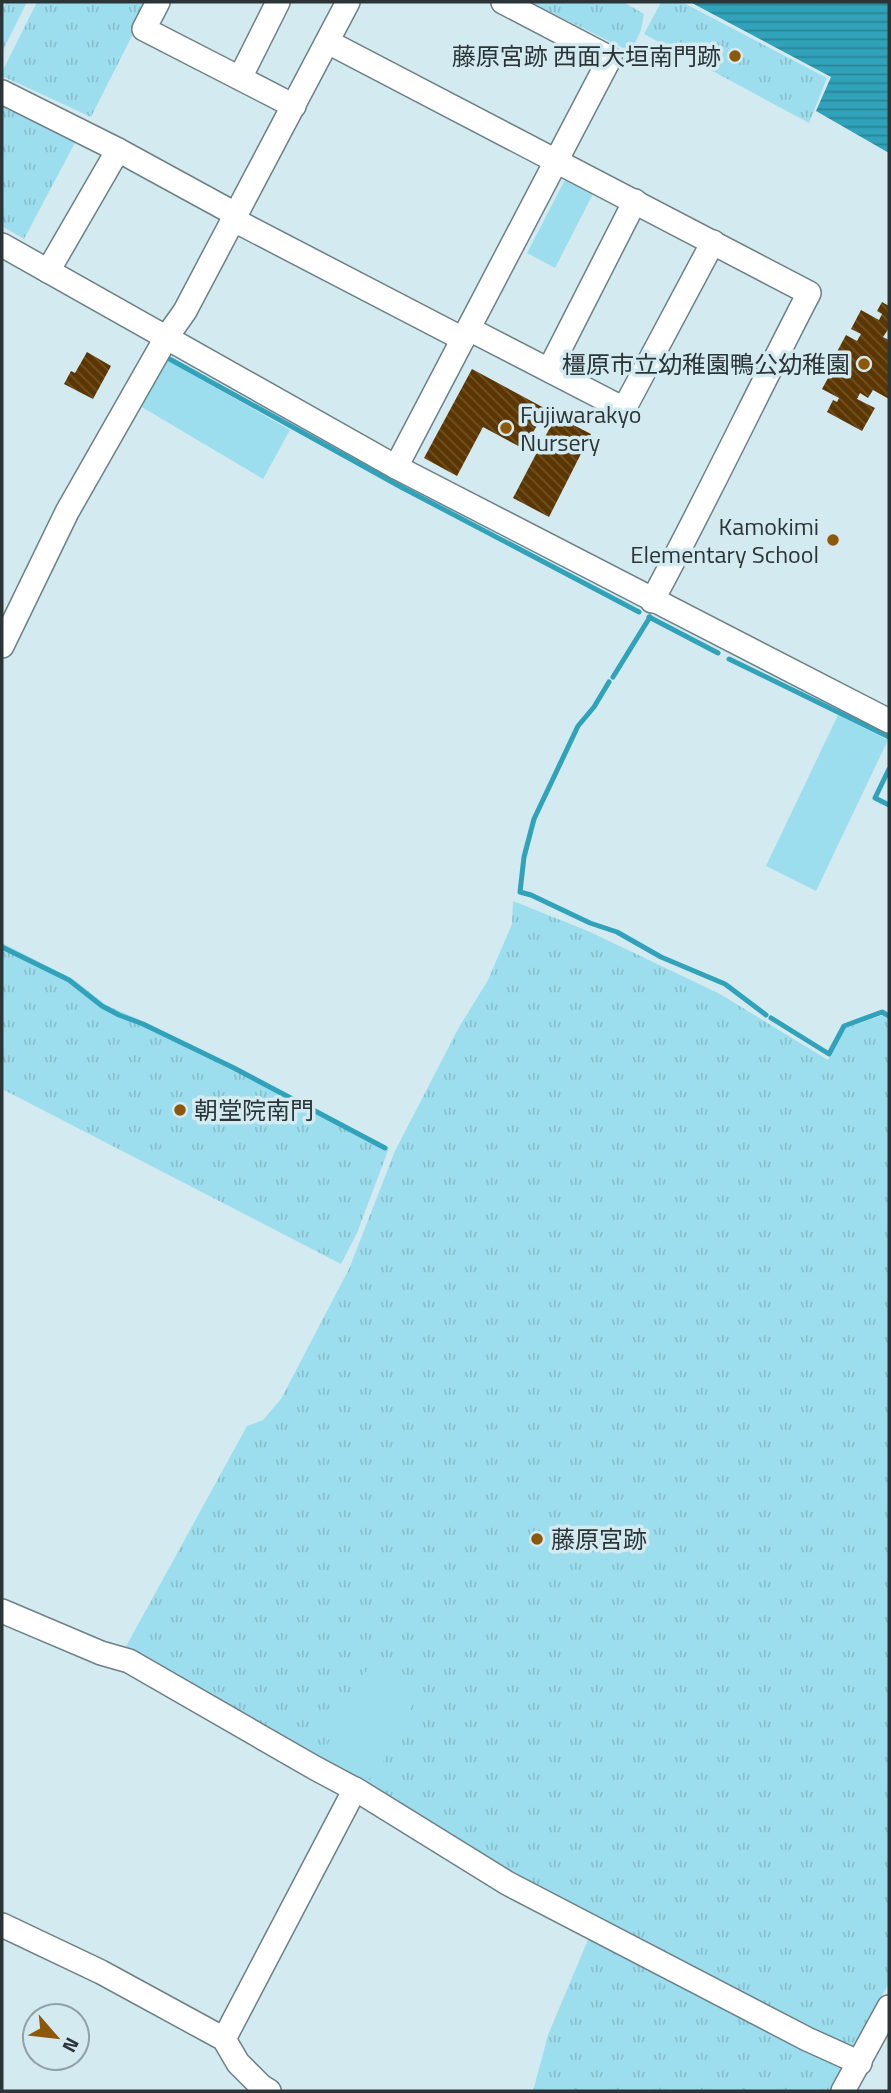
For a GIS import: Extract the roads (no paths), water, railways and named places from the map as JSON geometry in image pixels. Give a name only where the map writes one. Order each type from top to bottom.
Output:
[{"type":"street","points":[[158,2],[144,29],[294,106]]},
{"type":"street","points":[[240,78],[278,2]]},
{"type":"street","points":[[2,646],[68,512],[166,338],[186,311],[348,2]]},
{"type":"street","points":[[396,467],[610,58],[503,2]]},
{"type":"street","points":[[328,42],[809,293],[706,502],[652,601]]},
{"type":"street","points":[[2,92],[118,150],[236,217],[466,334],[549,370],[624,409],[713,242]]},
{"type":"street","points":[[48,271],[118,150]]},
{"type":"street","points":[[549,370],[635,201]]},
{"type":"street","points":[[2,245],[396,467],[889,721]]},
{"type":"street","points":[[2,1611],[101,1653],[129,1661],[355,1789],[507,1883],[807,2039],[860,2063]]},
{"type":"street","points":[[223,2039],[355,1789]]},
{"type":"street","points":[[2,1925],[101,1972],[223,2039],[238,2063],[261,2086],[270,2091]]},
{"type":"street","points":[[843,2091],[889,2007]]},
{"type":"waterway","points":[[166,357],[401,487],[639,612]]},
{"type":"waterway","points":[[649,617],[718,653]]},
{"type":"waterway","points":[[613,677],[650,617]]},
{"type":"waterway","points":[[729,659],[889,737]]},
{"type":"waterway","points":[[609,682],[594,707],[578,726],[534,819],[524,857],[520,892],[617,932],[661,957],[725,984],[766,1015]]},
{"type":"waterway","points":[[889,769],[875,798],[889,805]]},
{"type":"waterway","points":[[2,947],[69,980],[102,1006],[119,1015],[234,1068],[385,1148]]},
{"type":"waterway","points":[[771,1018],[829,1054],[844,1026],[882,1012],[889,1016]]},
{"type":"place","name":"藤原宮跡 西面大垣南門跡","points":[[735,56]]},
{"type":"place","name":"橿原市立幼稚園鴨公幼稚園","points":[[864,364]]},
{"type":"place","name":"Fujiwarakyo Nursery","points":[[506,428]]},
{"type":"place","name":"Kamokimi Elementary School","points":[[833,540]]},
{"type":"place","name":"朝堂院南門","points":[[180,1110]]},
{"type":"place","name":"藤原宮跡","points":[[537,1539]]}]
